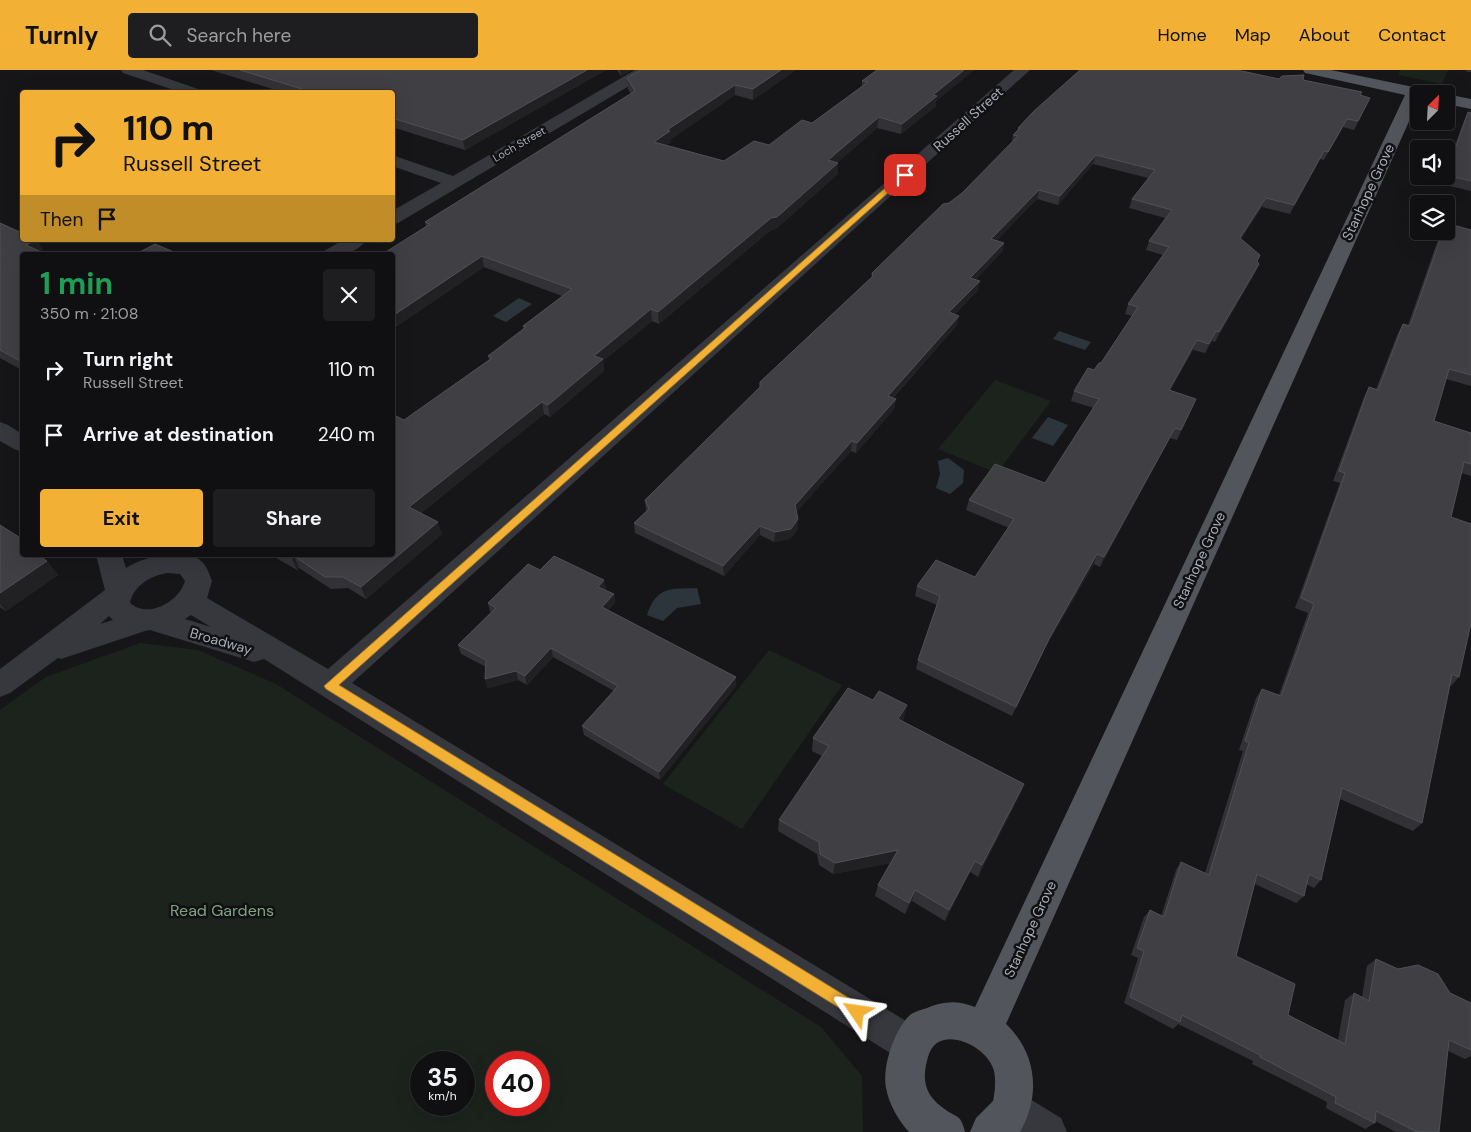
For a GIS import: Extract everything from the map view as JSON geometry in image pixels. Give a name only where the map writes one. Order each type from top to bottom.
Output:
[{"type":"main road","points":[[1310,70],[1410,91]]},
{"type":"main road","points":[[1455,101],[1471,104]]},
{"type":"main road","name":"Stanhope Grove","points":[[984,1029],[1410,110]]},
{"type":"main road","points":[[938,1131],[915,1109],[905,1087],[905,1064],[911,1045],[920,1031],[935,1022],[953,1019],[972,1023],[984,1029],[1000,1043],[1012,1064],[1016,1086],[1000,1121]]},
{"type":"street","points":[[128,70],[188,90]]},
{"type":"street","name":"Loch Street","points":[[395,217],[646,70]]},
{"type":"street","name":"Russell Street","points":[[330,686],[1023,70]]},
{"type":"street","points":[[395,161],[455,182]]},
{"type":"street","points":[[336,252],[354,242]]},
{"type":"street","name":"Broadway","points":[[109,557],[118,593],[116,606],[121,614],[129,619],[146,621],[292,662]]},
{"type":"street","points":[[0,685],[43,654],[118,593],[127,580],[138,572],[147,560],[191,567],[197,574],[199,583],[196,593],[190,601]]},
{"type":"street","name":"Broadway","points":[[146,621],[179,610],[190,601],[292,662],[911,1045]]},
{"type":"street","points":[[43,654],[146,621]]},
{"type":"street","points":[[1000,1121],[1047,1132]]},
{"type":"green space","points":[[1401,70],[1448,70],[1442,84],[1398,75]]},
{"type":"green space","points":[[995,380],[1051,401],[997,473],[938,449]]},
{"type":"green space","name":"Read Gardens","points":[[140,643],[198,650],[276,684],[821,1027],[862,1076],[863,1132],[0,1132],[0,710],[46,677]]},
{"type":"green space","points":[[769,650],[842,685],[742,829],[663,784]]},
{"type":"shaded area","points":[[519,298],[532,304],[506,322],[493,316]]},
{"type":"shaded area","points":[[1059,331],[1091,342],[1085,350],[1053,339]]},
{"type":"shaded area","points":[[1048,417],[1068,425],[1053,446],[1032,438]]},
{"type":"shaded area","points":[[948,458],[964,470],[963,483],[950,494],[936,488],[940,474],[938,461]]},
{"type":"shaded area","points":[[697,588],[701,604],[677,608],[663,621],[647,615],[655,599],[660,594],[672,589]]},
{"type":"building","points":[[240,70],[587,70],[463,140],[395,119],[395,90],[305,90]]},
{"type":"building","points":[[641,70],[781,70],[753,89],[735,85],[667,130],[670,131],[654,142],[724,161],[754,141],[769,145],[802,120],[812,123],[868,82],[862,81],[877,70],[964,70],[933,95],[937,96],[902,124],[879,117],[828,160],[838,163],[777,217],[771,218],[658,312],[651,309],[594,356],[603,359],[548,405],[542,402],[409,507],[438,522],[361,587],[343,577],[325,577],[295,557],[395,557],[395,416],[404,420],[492,358],[488,356],[526,327],[523,326],[572,289],[482,256],[395,314],[395,252],[386,252],[430,224],[425,222],[635,91],[627,78]]},
{"type":"building","points":[[1080,70],[1237,70],[1279,79],[1282,76],[1304,75],[1303,80],[1362,92],[1360,95],[1370,98],[1358,121],[1347,119],[1328,152],[1324,151],[1294,205],[1266,198],[1240,238],[1260,255],[1257,261],[1259,264],[1219,332],[1216,331],[1209,344],[1197,340],[1169,390],[1196,399],[1181,430],[1175,428],[1104,557],[1097,554],[1050,637],[1016,707],[918,660],[940,596],[917,586],[936,560],[975,577],[1014,519],[969,500],[995,464],[1045,483],[1099,399],[1074,391],[1088,368],[1094,370],[1101,363],[1138,307],[1128,304],[1169,247],[1149,241],[1172,210],[1132,199],[1155,170],[1096,155],[1060,196],[1039,190],[991,239],[1004,243],[970,278],[980,281],[949,312],[959,316],[888,396],[896,399],[857,443],[852,441],[795,505],[798,519],[791,529],[775,532],[760,526],[723,566],[634,523],[649,509],[645,500],[760,387],[760,382],[873,276],[872,273],[943,204],[949,203],[962,193],[1018,136],[1013,135],[1034,111]]},
{"type":"building","points":[[1468,112],[1471,113],[1471,181],[1455,177],[1455,149]]},
{"type":"building","points":[[0,223],[20,232],[20,242],[31,242],[26,245],[41,252],[20,252],[20,361],[0,350]]},
{"type":"building","points":[[1455,226],[1471,230],[1471,375],[1449,369],[1434,421],[1471,433],[1471,464],[1464,462],[1451,517],[1471,524],[1471,623],[1459,677],[1452,674],[1422,823],[1342,788],[1321,880],[1309,874],[1304,896],[1257,874],[1236,956],[1295,984],[1288,1015],[1345,1044],[1354,993],[1369,1001],[1376,959],[1398,969],[1418,965],[1438,974],[1450,993],[1471,1003],[1471,1050],[1449,1040],[1439,1132],[1417,1132],[1376,1111],[1375,1123],[1335,1103],[1336,1097],[1260,1057],[1260,1055],[1182,1015],[1180,1022],[1130,997],[1144,951],[1137,948],[1150,910],[1164,917],[1181,862],[1209,875],[1249,743],[1245,741],[1262,689],[1281,696],[1314,604],[1301,598],[1345,473],[1339,471],[1369,387],[1378,390],[1403,324],[1410,326],[1440,240],[1455,240]]},
{"type":"building","points":[[155,244],[174,252],[140,252]]},
{"type":"building","points":[[0,525],[20,538],[20,557],[41,557],[47,561],[0,593]]},
{"type":"building","points":[[554,556],[604,580],[598,587],[614,594],[602,607],[736,677],[659,772],[582,726],[618,686],[551,648],[525,676],[516,671],[485,679],[486,660],[458,645],[496,608],[488,603],[528,564],[540,570]]},
{"type":"building","points":[[848,688],[873,700],[879,691],[907,705],[898,719],[1024,784],[982,865],[975,861],[949,910],[915,890],[909,903],[878,885],[898,850],[835,863],[820,854],[819,842],[779,820],[829,746],[813,738]]},
{"type":"route","points":[[857,1012],[330,686],[905,175]]}]
